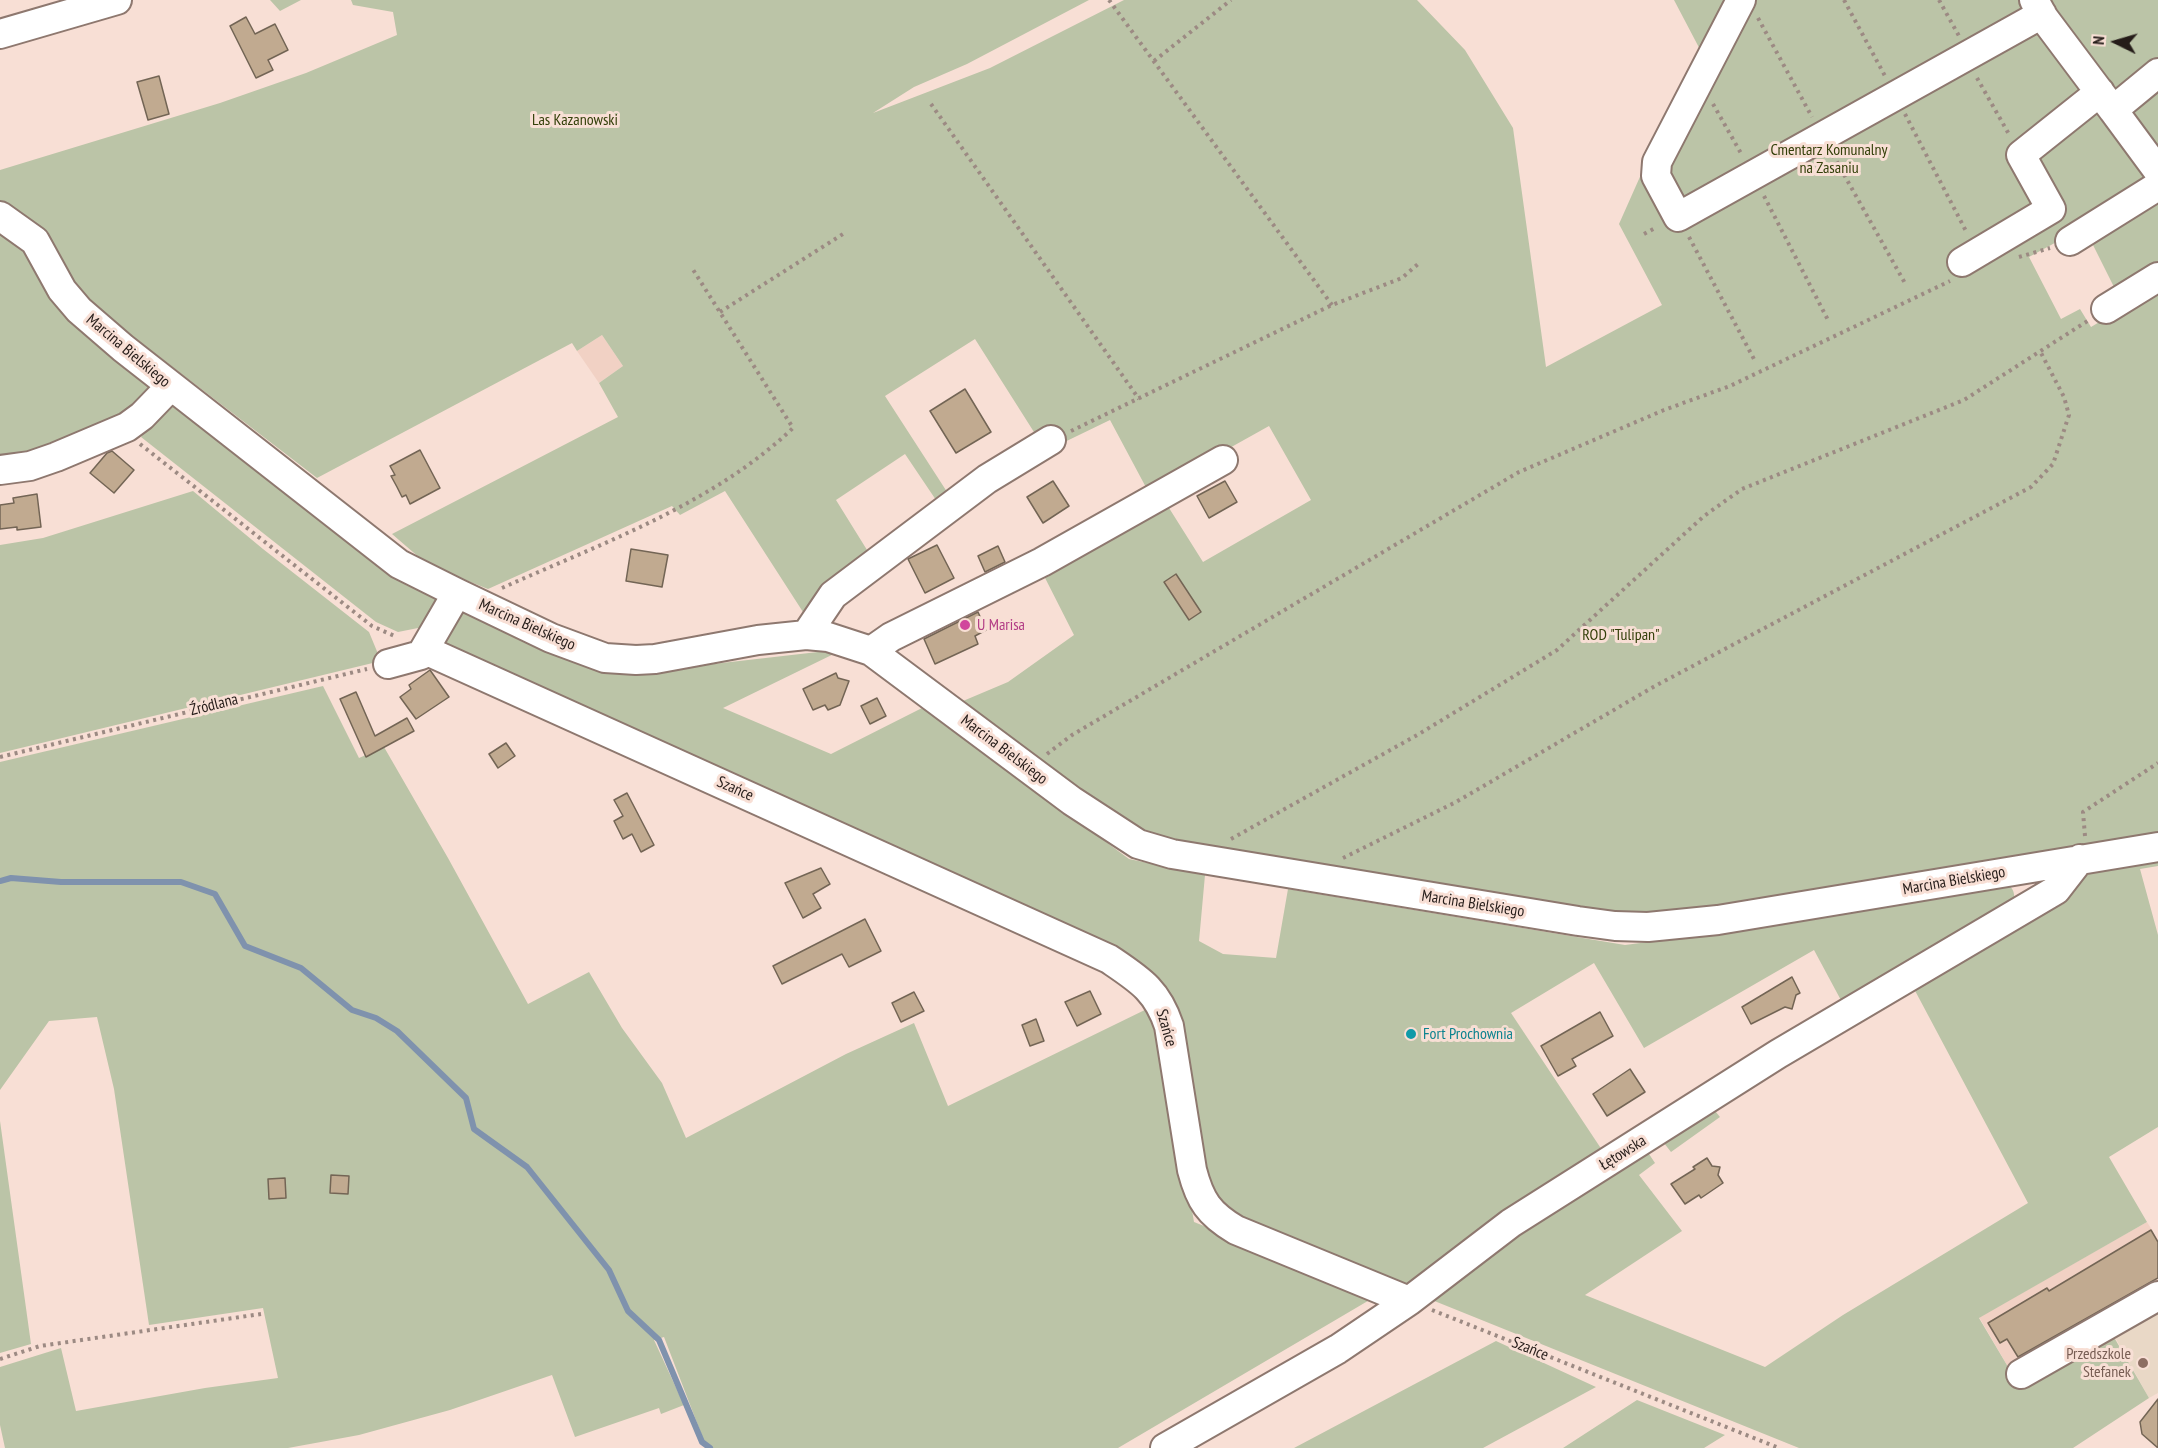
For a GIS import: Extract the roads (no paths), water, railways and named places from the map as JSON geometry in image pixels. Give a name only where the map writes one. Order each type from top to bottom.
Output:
[{"type":"street","points":[[0,34],[117,0]]},
{"type":"street","points":[[1741,0],[1657,162],[1656,176],[1678,217],[1967,56],[2038,7],[2158,171]]},
{"type":"street","points":[[1966,264],[2051,209],[2021,155],[2107,101],[2158,73]]},
{"type":"street","points":[[2070,241],[2158,186]]},
{"type":"street","name":"Marcina Bielskiego","points":[[0,216],[35,240],[62,290],[79,310],[171,386],[399,564],[551,638],[605,658],[655,659],[758,640],[806,635],[828,637],[872,651],[1072,801],[1138,844],[1172,854],[1578,921],[1615,926],[1648,927],[1718,920],[2158,847]]},
{"type":"street","points":[[2106,309],[2158,277]]},
{"type":"street","points":[[0,470],[21,468],[56,457],[122,429],[142,416],[171,386]]},
{"type":"street","points":[[806,635],[833,595],[987,479],[1051,440]]},
{"type":"street","points":[[872,651],[891,637],[1042,562],[1223,460]]},
{"type":"street","points":[[388,664],[421,655],[468,599]]},
{"type":"street","name":"Szańce","points":[[426,650],[1109,959],[1140,980],[1163,1008],[1169,1026],[1192,1170],[1197,1189],[1207,1207],[1219,1220],[1236,1230],[1409,1301]]},
{"type":"street","name":"Łętowska","points":[[1165,1448],[1338,1349],[1409,1301],[1511,1224],[1778,1054],[2056,890],[2080,860]]},
{"type":"street","points":[[2021,1374],[2158,1296]]},
{"type":"waterway","points":[[0,881],[11,878],[61,882],[181,882],[215,894],[245,946],[301,968],[352,1010],[376,1018],[397,1031],[466,1098],[474,1129],[527,1167],[609,1270],[628,1311],[659,1340],[702,1442],[710,1448]]},
{"type":"place","name":"U Marisa","points":[[965,625]]},
{"type":"place","name":"Fort Prochownia","points":[[1411,1034]]},
{"type":"place","name":"Przedszkole Stefanek","points":[[2143,1363]]},
{"type":"park label","name":"Las Kazanowski","points":[[575,120]]},
{"type":"park label","name":"Cmentarz Komunalny na Zasaniu","points":[[1829,159]]},
{"type":"park label","name":"ROD \"Tulipan\"","points":[[1621,635]]}]
